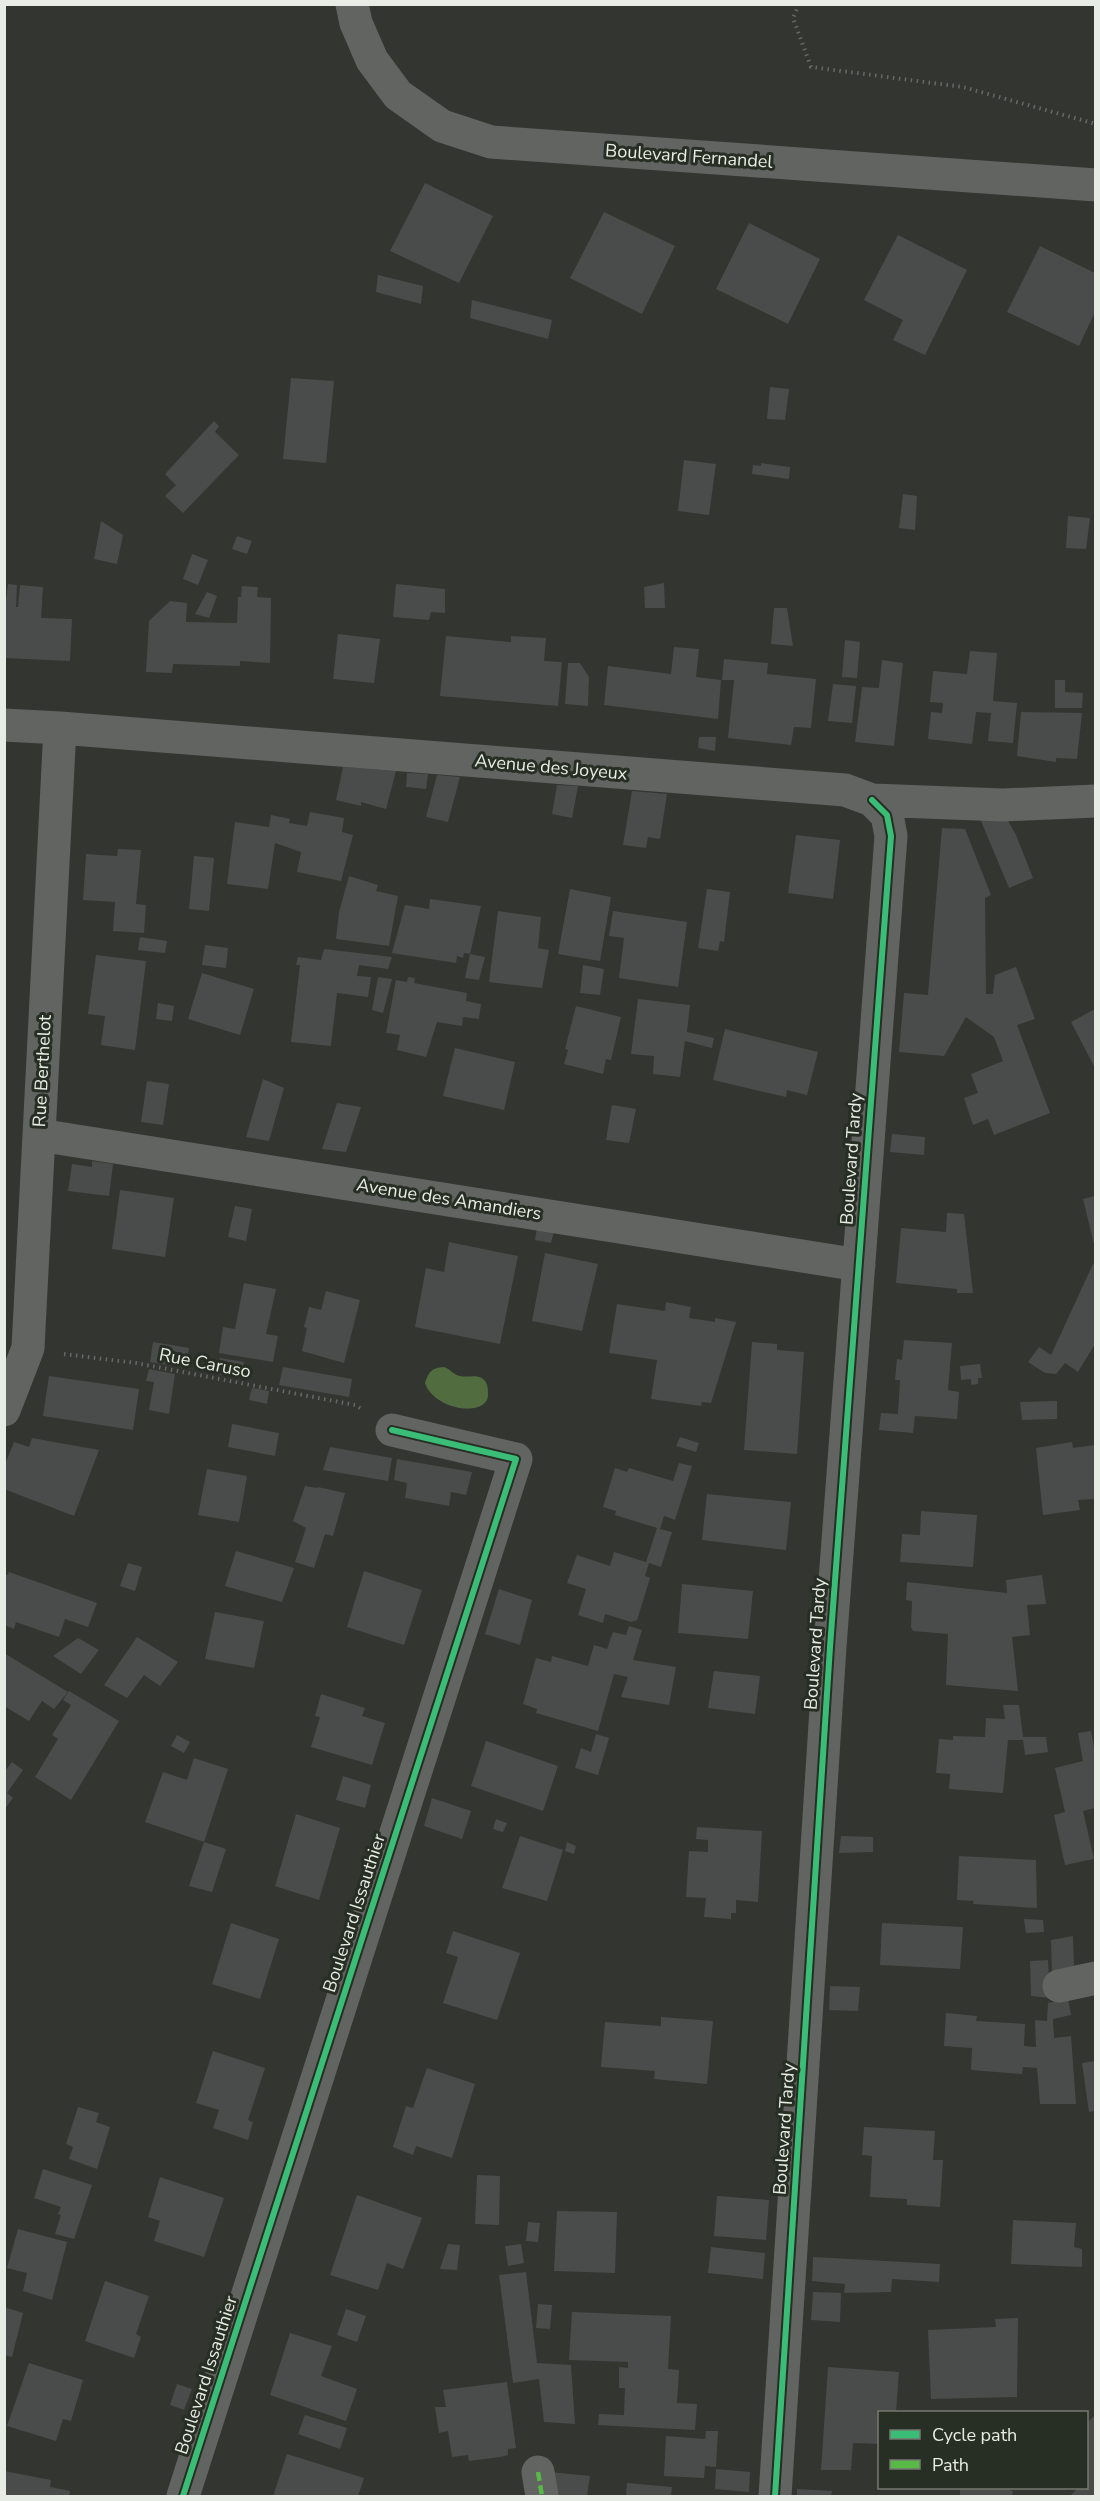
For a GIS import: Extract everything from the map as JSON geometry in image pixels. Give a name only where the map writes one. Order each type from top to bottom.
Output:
[{"type":"street","name":"Boulevard Fernandel","points":[[352,4],[356,23],[372,60],[398,95],[442,126],[491,142],[1095,185]]},
{"type":"street","name":"Avenue des Joyeux","points":[[4,725],[845,790],[872,800],[1004,805],[1095,801]]},
{"type":"street","name":"Rue Berthelot","points":[[4,1410],[28,1348],[60,728]]},
{"type":"street","name":"Boulevard Tardy","points":[[775,2496],[830,1647],[891,836],[886,815],[872,800]]},
{"type":"street","name":"Avenue des Amandiers","points":[[39,1135],[859,1265]]},
{"type":"street","name":"Boulevard Issauthier","points":[[183,2496],[516,1459],[392,1430]]},
{"type":"street","points":[[1059,1986],[1095,1978]]},
{"type":"path","points":[[799,4],[793,18],[811,67],[963,87],[1095,124]]},
{"type":"shaded area","points":[[444,1367],[458,1375],[483,1379],[488,1388],[487,1401],[481,1406],[461,1408],[439,1400],[430,1393],[425,1383],[428,1376],[431,1371]]},
{"type":"building","points":[[425,183],[493,216],[459,283],[390,251]]},
{"type":"building","points":[[604,212],[675,246],[642,314],[570,278]]},
{"type":"building","points":[[749,223],[820,259],[788,324],[716,289]]},
{"type":"building","points":[[898,235],[967,270],[925,355],[893,340],[903,320],[864,300]]},
{"type":"building","points":[[1040,246],[1095,273],[1095,312],[1079,346],[1007,312]]},
{"type":"building","points":[[378,275],[423,286],[421,304],[376,292]]},
{"type":"building","points":[[472,300],[552,320],[548,339],[470,318]]},
{"type":"building","points":[[291,378],[334,381],[326,463],[283,459]]},
{"type":"building","points":[[770,387],[789,389],[785,420],[767,419]]},
{"type":"building","points":[[214,421],[219,426],[215,432],[239,455],[183,513],[165,496],[176,485],[165,474]]},
{"type":"building","points":[[684,460],[716,464],[709,515],[678,511]]},
{"type":"building","points":[[761,463],[790,467],[789,479],[752,474],[753,465],[761,466]]},
{"type":"building","points":[[903,494],[917,496],[915,530],[899,528]]},
{"type":"building","points":[[1068,516],[1090,518],[1086,549],[1066,548]]},
{"type":"building","points":[[101,521],[123,535],[117,564],[94,559]]},
{"type":"building","points":[[237,536],[252,541],[247,554],[232,549]]},
{"type":"building","points":[[192,554],[208,560],[198,585],[183,579]]},
{"type":"building","points":[[664,583],[665,608],[645,608],[644,587]]},
{"type":"building","points":[[8,584],[17,585],[16,607],[18,607],[20,585],[43,587],[41,618],[72,619],[70,661],[4,658],[4,617]]},
{"type":"building","points":[[396,584],[445,589],[445,613],[431,612],[429,620],[393,617]]},
{"type":"building","points":[[242,586],[258,587],[257,597],[271,598],[270,663],[240,661],[240,666],[173,664],[172,673],[146,672],[149,621],[170,601],[187,603],[186,622],[237,623],[238,597],[241,597]]},
{"type":"building","points":[[207,592],[217,596],[209,618],[195,614]]},
{"type":"building","points":[[774,608],[787,608],[793,646],[771,644]]},
{"type":"building","points":[[338,634],[380,639],[374,683],[333,679]]},
{"type":"building","points":[[446,636],[511,642],[511,636],[546,638],[544,661],[562,662],[558,706],[440,696]]},
{"type":"building","points":[[845,640],[860,642],[857,678],[842,677]]},
{"type":"building","points":[[674,647],[699,649],[696,677],[721,680],[718,719],[604,705],[608,666],[671,674]]},
{"type":"building","points":[[970,651],[997,653],[993,701],[1017,703],[1013,743],[988,741],[991,713],[976,712],[972,744],[928,739],[931,712],[942,713],[943,703],[930,702],[933,671],[967,674]]},
{"type":"building","points":[[724,659],[768,663],[767,674],[816,679],[811,728],[794,727],[791,745],[728,738],[734,680],[722,680]]},
{"type":"building","points":[[882,660],[903,663],[894,746],[855,742],[862,687],[879,688]]},
{"type":"building","points":[[568,663],[580,663],[589,677],[588,706],[565,704]]},
{"type":"building","points":[[1055,680],[1065,680],[1065,692],[1083,693],[1082,708],[1055,708]]},
{"type":"building","points":[[833,684],[856,686],[852,723],[828,721]]},
{"type":"building","points":[[1021,712],[1082,713],[1077,759],[1056,758],[1056,762],[1017,756]]},
{"type":"building","points":[[699,737],[716,737],[715,751],[698,748]]},
{"type":"building","points":[[343,767],[396,771],[386,809],[361,802],[361,806],[336,800]]},
{"type":"building","points":[[407,773],[428,774],[426,789],[406,787]]},
{"type":"building","points":[[437,775],[460,777],[448,822],[426,817]]},
{"type":"building","points":[[557,785],[578,786],[572,818],[552,814]]},
{"type":"building","points":[[632,791],[667,794],[660,839],[648,837],[646,848],[623,845]]},
{"type":"building","points":[[976,809],[1003,812],[1016,835],[1033,878],[1009,888]]},
{"type":"building","points":[[310,812],[344,818],[342,832],[353,835],[341,881],[297,872],[301,852],[275,843],[268,889],[227,884],[235,822],[269,827],[271,815],[290,819],[289,823],[307,826]]},
{"type":"building","points":[[942,828],[965,829],[991,895],[985,898],[986,994],[993,994],[995,975],[1016,967],[1035,1019],[1017,1025],[1050,1113],[994,1135],[988,1119],[973,1125],[964,1098],[978,1093],[971,1074],[1003,1061],[994,1037],[966,1017],[944,1056],[899,1052],[904,993],[928,995]]},
{"type":"building","points":[[796,835],[840,840],[833,899],[788,893]]},
{"type":"building","points":[[118,849],[141,850],[136,904],[146,905],[144,933],[113,931],[115,902],[83,900],[86,854],[117,856]]},
{"type":"building","points":[[194,856],[214,858],[209,911],[189,909]]},
{"type":"building","points":[[349,876],[378,885],[376,891],[398,896],[389,946],[336,939],[339,912]]},
{"type":"building","points":[[570,889],[611,897],[600,961],[558,954]]},
{"type":"building","points":[[707,889],[730,892],[724,942],[720,941],[718,951],[698,948]]},
{"type":"building","points":[[430,899],[481,906],[470,954],[464,953],[463,958],[457,956],[456,963],[392,953],[405,905],[429,909]]},
{"type":"building","points":[[498,911],[541,917],[538,948],[549,950],[542,988],[489,982]]},
{"type":"building","points":[[613,911],[687,922],[678,987],[619,978],[624,938],[609,936]]},
{"type":"building","points":[[140,937],[167,941],[165,953],[138,950]]},
{"type":"building","points":[[205,945],[228,948],[226,968],[202,965]]},
{"type":"building","points":[[324,949],[392,957],[388,969],[359,965],[357,976],[371,977],[368,997],[337,993],[331,1046],[291,1042],[300,965],[296,965],[298,957],[321,960]]},
{"type":"building","points":[[470,954],[485,957],[479,980],[465,978]]},
{"type":"building","points":[[96,955],[146,961],[135,1050],[101,1045],[105,1016],[88,1014]]},
{"type":"building","points":[[583,965],[604,969],[600,995],[580,993]]},
{"type":"building","points":[[202,973],[254,989],[240,1035],[188,1019]]},
{"type":"building","points":[[378,977],[392,979],[383,1013],[372,1010]]},
{"type":"building","points":[[408,977],[415,978],[414,983],[467,993],[466,1001],[481,1004],[479,1019],[463,1017],[462,1026],[437,1022],[426,1057],[397,1050],[400,1035],[386,1033],[396,980],[407,982]]},
{"type":"building","points":[[638,999],[690,1005],[687,1032],[714,1038],[712,1048],[685,1041],[680,1077],[653,1074],[654,1056],[631,1054]]},
{"type":"building","points":[[158,1003],[174,1006],[172,1021],[156,1019]]},
{"type":"building","points":[[576,1006],[621,1017],[611,1060],[606,1059],[603,1074],[564,1064],[568,1050],[565,1049]]},
{"type":"building","points":[[1095,1009],[1095,1068],[1071,1022]]},
{"type":"building","points":[[725,1029],[818,1052],[807,1095],[787,1090],[786,1097],[713,1080]]},
{"type":"building","points":[[455,1048],[515,1062],[504,1110],[443,1096]]},
{"type":"building","points":[[263,1079],[284,1088],[269,1141],[246,1137]]},
{"type":"building","points":[[147,1081],[169,1084],[163,1125],[141,1122]]},
{"type":"building","points":[[337,1103],[361,1107],[346,1152],[322,1149]]},
{"type":"building","points":[[612,1105],[636,1109],[629,1143],[606,1140]]},
{"type":"building","points":[[892,1134],[925,1137],[924,1155],[890,1152]]},
{"type":"building","points":[[92,1161],[113,1164],[109,1196],[68,1191],[72,1164],[92,1167]]},
{"type":"building","points":[[120,1190],[174,1198],[165,1257],[112,1249]]},
{"type":"building","points":[[1095,1196],[1095,1248],[1083,1199]]},
{"type":"building","points":[[235,1206],[252,1209],[246,1241],[228,1237]]},
{"type":"building","points":[[947,1213],[964,1214],[973,1293],[957,1293],[957,1289],[896,1283],[901,1228],[946,1232]]},
{"type":"building","points":[[537,1228],[554,1231],[551,1243],[535,1240]]},
{"type":"building","points":[[449,1242],[518,1256],[500,1344],[415,1327],[426,1268],[444,1272]]},
{"type":"building","points":[[545,1253],[598,1264],[582,1331],[532,1321]]},
{"type":"building","points":[[1093,1264],[1095,1265],[1095,1344],[1078,1372],[1065,1363],[1056,1374],[1045,1373],[1028,1362],[1039,1347],[1051,1355]]},
{"type":"building","points":[[244,1283],[276,1289],[266,1334],[278,1336],[273,1362],[219,1353],[223,1327],[235,1329]]},
{"type":"building","points":[[326,1291],[360,1300],[344,1363],[302,1351],[309,1307],[321,1310]]},
{"type":"building","points":[[666,1302],[691,1307],[689,1318],[715,1322],[715,1318],[736,1322],[711,1403],[702,1402],[701,1406],[651,1399],[657,1360],[609,1353],[617,1304],[665,1311]]},
{"type":"building","points":[[904,1340],[952,1343],[948,1390],[959,1392],[957,1419],[915,1416],[913,1433],[879,1430],[881,1413],[898,1414],[900,1380],[895,1380],[897,1359],[902,1360]]},
{"type":"building","points":[[153,1342],[189,1348],[186,1368],[150,1362]]},
{"type":"building","points":[[752,1342],[777,1344],[777,1350],[804,1352],[797,1454],[744,1450]]},
{"type":"building","points":[[220,1358],[244,1362],[241,1378],[217,1374]]},
{"type":"building","points":[[980,1364],[982,1378],[978,1378],[978,1384],[971,1385],[971,1379],[961,1380],[960,1366]]},
{"type":"building","points":[[283,1367],[352,1379],[349,1397],[279,1385]]},
{"type":"building","points":[[149,1369],[175,1374],[169,1414],[149,1410],[154,1382],[146,1381]]},
{"type":"building","points":[[49,1376],[139,1389],[133,1430],[43,1416]]},
{"type":"building","points":[[252,1388],[269,1391],[267,1404],[249,1400]]},
{"type":"building","points":[[1057,1401],[1057,1419],[1022,1420],[1020,1402]]},
{"type":"building","points":[[232,1424],[279,1433],[275,1456],[228,1447]]},
{"type":"building","points":[[680,1437],[699,1443],[696,1452],[676,1446]]},
{"type":"building","points":[[32,1438],[99,1450],[74,1516],[4,1489],[4,1467],[14,1442],[29,1447]]},
{"type":"building","points":[[1072,1442],[1073,1448],[1095,1445],[1095,1499],[1078,1500],[1080,1510],[1043,1515],[1036,1448]]},
{"type":"building","points":[[330,1447],[392,1458],[388,1481],[323,1470]]},
{"type":"building","points":[[397,1459],[472,1472],[466,1495],[451,1492],[449,1506],[405,1498],[407,1483],[394,1480]]},
{"type":"building","points":[[679,1463],[692,1466],[675,1520],[664,1516],[660,1529],[672,1532],[661,1567],[649,1563],[645,1576],[650,1578],[637,1620],[631,1622],[605,1614],[603,1623],[578,1615],[586,1589],[567,1583],[577,1555],[610,1566],[614,1552],[646,1562],[657,1528],[615,1515],[616,1511],[603,1507],[615,1468],[627,1472],[629,1468],[673,1481]]},
{"type":"building","points":[[207,1469],[247,1476],[239,1522],[198,1515]]},
{"type":"building","points":[[305,1486],[345,1493],[333,1536],[325,1534],[314,1568],[295,1562],[306,1528],[293,1521]]},
{"type":"building","points":[[707,1494],[791,1502],[786,1550],[702,1540]]},
{"type":"building","points":[[921,1511],[977,1515],[973,1567],[900,1562],[902,1534],[920,1535]]},
{"type":"building","points":[[236,1551],[294,1568],[282,1602],[225,1586]]},
{"type":"building","points":[[128,1563],[142,1567],[135,1591],[120,1586]]},
{"type":"building","points":[[364,1571],[422,1590],[404,1645],[347,1627]]},
{"type":"building","points":[[9,1572],[97,1603],[88,1627],[65,1619],[59,1637],[16,1622],[14,1629],[4,1625],[4,1574],[8,1575]]},
{"type":"building","points":[[1042,1575],[1046,1604],[1027,1605],[1030,1635],[1012,1637],[1018,1691],[946,1685],[948,1634],[913,1631],[911,1627],[912,1601],[906,1600],[907,1582],[1007,1593],[1006,1580]]},
{"type":"building","points":[[682,1584],[753,1591],[748,1639],[678,1633]]},
{"type":"building","points":[[499,1589],[532,1600],[520,1645],[485,1634]]},
{"type":"building","points":[[215,1612],[264,1621],[254,1668],[205,1659]]},
{"type":"building","points":[[629,1626],[642,1630],[633,1660],[676,1667],[669,1705],[621,1697],[628,1677],[614,1674],[598,1731],[536,1713],[537,1709],[523,1704],[536,1658],[551,1662],[552,1656],[588,1666],[594,1645],[607,1649],[613,1632],[626,1635]]},
{"type":"building","points":[[137,1637],[178,1662],[160,1686],[144,1675],[127,1698],[104,1685]]},
{"type":"building","points":[[78,1638],[99,1650],[81,1674],[53,1656]]},
{"type":"building","points":[[4,1653],[68,1692],[54,1709],[42,1701],[29,1721],[4,1706]]},
{"type":"building","points":[[714,1671],[760,1676],[755,1714],[708,1708]]},
{"type":"building","points":[[69,1691],[119,1721],[71,1800],[35,1777],[58,1739],[52,1735],[71,1705],[63,1700]]},
{"type":"building","points":[[321,1694],[365,1708],[362,1716],[385,1723],[372,1765],[311,1747],[320,1717],[315,1716]]},
{"type":"building","points":[[1003,1705],[1019,1705],[1023,1737],[1046,1737],[1048,1752],[1025,1755],[1023,1740],[1008,1740],[1003,1793],[949,1789],[950,1774],[936,1773],[939,1739],[953,1740],[953,1736],[985,1737],[986,1718],[1005,1719]]},
{"type":"building","points":[[1091,1731],[1095,1753],[1095,1808],[1083,1811],[1094,1859],[1065,1865],[1054,1815],[1065,1812],[1055,1768],[1083,1761],[1078,1733]]},
{"type":"building","points":[[596,1734],[609,1738],[598,1775],[575,1768],[581,1748],[591,1752]]},
{"type":"building","points":[[177,1735],[190,1742],[184,1753],[171,1746]]},
{"type":"building","points":[[486,1741],[558,1766],[543,1811],[471,1786]]},
{"type":"building","points":[[194,1758],[228,1769],[204,1842],[145,1822],[163,1772],[187,1780]]},
{"type":"building","points":[[12,1762],[23,1770],[7,1793],[13,1798],[4,1810],[4,1772]]},
{"type":"building","points":[[343,1776],[371,1785],[365,1808],[336,1800]]},
{"type":"building","points":[[432,1798],[471,1811],[462,1839],[424,1826]]},
{"type":"building","points":[[296,1814],[340,1828],[319,1900],[275,1886]]},
{"type":"building","points":[[496,1819],[507,1823],[503,1832],[493,1829]]},
{"type":"building","points":[[697,1827],[762,1831],[758,1902],[736,1900],[736,1913],[731,1913],[731,1919],[704,1917],[706,1898],[686,1897],[689,1851],[708,1852],[708,1840],[696,1839]]},
{"type":"building","points":[[520,1836],[563,1850],[547,1901],[502,1888]]},
{"type":"building","points":[[841,1836],[873,1837],[873,1852],[839,1853]]},
{"type":"building","points":[[204,1842],[226,1849],[212,1892],[189,1886]]},
{"type":"building","points":[[567,1842],[576,1846],[574,1854],[565,1851]]},
{"type":"building","points":[[959,1856],[1036,1860],[1037,1908],[973,1904],[974,1901],[957,1900]]},
{"type":"building","points":[[1024,1919],[1043,1920],[1044,1932],[1026,1933]]},
{"type":"building","points":[[231,1923],[279,1939],[260,1999],[212,1984]]},
{"type":"building","points":[[882,1923],[963,1927],[960,1969],[880,1965]]},
{"type":"building","points":[[453,1931],[520,1953],[497,2020],[443,2003],[458,1957],[446,1953]]},
{"type":"building","points":[[1073,1936],[1074,1967],[1052,1973],[1051,1940]]},
{"type":"building","points":[[1048,1960],[1050,1998],[1031,1996],[1030,1961]]},
{"type":"building","points":[[830,1986],[860,1987],[858,2011],[829,2010]]},
{"type":"building","points":[[1068,1999],[1071,2015],[1053,2019],[1054,2038],[1071,2036],[1076,2104],[1040,2104],[1037,2068],[1023,2067],[1022,2074],[971,2070],[972,2048],[944,2046],[946,2013],[977,2016],[976,2021],[1025,2024],[1024,2046],[1036,2047],[1035,2020],[1047,2021],[1048,2003]]},
{"type":"building","points":[[661,2017],[713,2021],[707,2084],[654,2079],[655,2071],[601,2067],[605,2022],[661,2026]]},
{"type":"building","points":[[213,2051],[265,2068],[248,2120],[253,2122],[248,2140],[213,2128],[219,2110],[196,2103]]},
{"type":"building","points":[[1095,2061],[1095,2111],[1089,2112],[1082,2063]]},
{"type":"building","points":[[427,2068],[475,2084],[452,2158],[416,2146],[413,2155],[393,2147],[406,2106],[413,2108]]},
{"type":"building","points":[[78,2107],[99,2113],[96,2122],[110,2127],[97,2169],[69,2159],[73,2147],[66,2144]]},
{"type":"building","points":[[864,2127],[935,2131],[933,2160],[943,2160],[940,2207],[907,2205],[907,2199],[870,2197],[872,2156],[862,2155]]},
{"type":"building","points":[[43,2169],[92,2185],[74,2239],[55,2234],[61,2207],[34,2198]]},
{"type":"building","points":[[477,2175],[500,2176],[499,2225],[475,2224]]},
{"type":"building","points":[[160,2177],[224,2198],[204,2257],[154,2241],[160,2221],[148,2217]]},
{"type":"building","points":[[357,2195],[422,2218],[403,2269],[387,2263],[378,2290],[330,2275]]},
{"type":"building","points":[[717,2196],[769,2200],[766,2240],[714,2236]]},
{"type":"building","points":[[557,2211],[617,2212],[615,2273],[554,2271]]},
{"type":"building","points":[[1013,2220],[1076,2223],[1074,2247],[1082,2249],[1082,2267],[1011,2264]]},
{"type":"building","points":[[528,2222],[540,2223],[538,2242],[526,2241]]},
{"type":"building","points":[[18,2229],[67,2242],[52,2300],[23,2291],[27,2273],[7,2268]]},
{"type":"building","points":[[448,2244],[460,2245],[457,2270],[440,2269]]},
{"type":"building","points":[[521,2244],[524,2263],[508,2266],[505,2246]]},
{"type":"building","points":[[711,2247],[765,2253],[763,2279],[708,2273]]},
{"type":"building","points":[[813,2257],[940,2264],[939,2282],[892,2279],[891,2292],[844,2293],[845,2284],[812,2281]]},
{"type":"building","points":[[526,2272],[537,2363],[571,2365],[575,2424],[544,2422],[539,2379],[513,2383],[499,2275]]},
{"type":"building","points":[[105,2281],[149,2296],[136,2334],[141,2337],[134,2358],[85,2341]]},
{"type":"building","points":[[813,2292],[841,2293],[840,2322],[811,2320]]},
{"type":"building","points":[[538,2304],[552,2305],[550,2329],[536,2328]]},
{"type":"building","points":[[4,2307],[23,2313],[12,2357],[4,2355]]},
{"type":"building","points":[[346,2309],[366,2316],[357,2342],[337,2335]]},
{"type":"building","points":[[572,2312],[671,2316],[668,2369],[679,2370],[677,2403],[697,2404],[695,2430],[598,2425],[599,2414],[624,2415],[625,2388],[619,2388],[619,2367],[628,2368],[628,2362],[569,2360]]},
{"type":"building","points":[[1018,2318],[1017,2397],[931,2399],[928,2330],[996,2327],[995,2319]]},
{"type":"building","points":[[290,2333],[332,2346],[321,2376],[357,2389],[346,2421],[270,2395]]},
{"type":"building","points":[[29,2363],[83,2380],[71,2421],[63,2419],[56,2441],[7,2426]]},
{"type":"building","points":[[828,2367],[899,2372],[896,2411],[878,2411],[878,2444],[853,2443],[851,2470],[821,2470]]},
{"type":"building","points":[[507,2382],[516,2448],[508,2449],[508,2455],[500,2457],[469,2461],[468,2455],[452,2457],[448,2431],[439,2433],[435,2407],[446,2407],[443,2390]]},
{"type":"building","points":[[177,2384],[192,2389],[184,2410],[170,2405]]},
{"type":"building","points":[[305,2415],[347,2428],[340,2449],[298,2434]]},
{"type":"building","points":[[1095,2415],[1095,2496],[1070,2496],[1077,2489],[1088,2489],[1088,2422]]},
{"type":"building","points":[[706,2431],[718,2431],[716,2467],[705,2466],[704,2478],[664,2476],[666,2436],[705,2439]]},
{"type":"building","points":[[287,2454],[364,2478],[358,2496],[273,2496]]},
{"type":"building","points":[[716,2469],[750,2472],[749,2492],[715,2489]]},
{"type":"building","points":[[4,2471],[51,2480],[50,2487],[70,2491],[69,2496],[4,2496]]},
{"type":"building","points":[[550,2472],[590,2476],[587,2496],[554,2496]]},
{"type":"building","points":[[627,2483],[672,2487],[671,2496],[626,2496]]},
{"type":"building","points":[[797,2489],[832,2491],[831,2496],[797,2496]]},
{"type":"building","points":[[960,2489],[1009,2489],[1013,2491],[1012,2496],[960,2496]]},
{"type":"marked path","points":[[538,2472],[542,2496]]},
{"type":"cycle path","points":[[775,2496],[830,1647],[891,836],[887,815],[872,800]]},
{"type":"cycle path","points":[[183,2496],[516,1459],[392,1430]]}]
